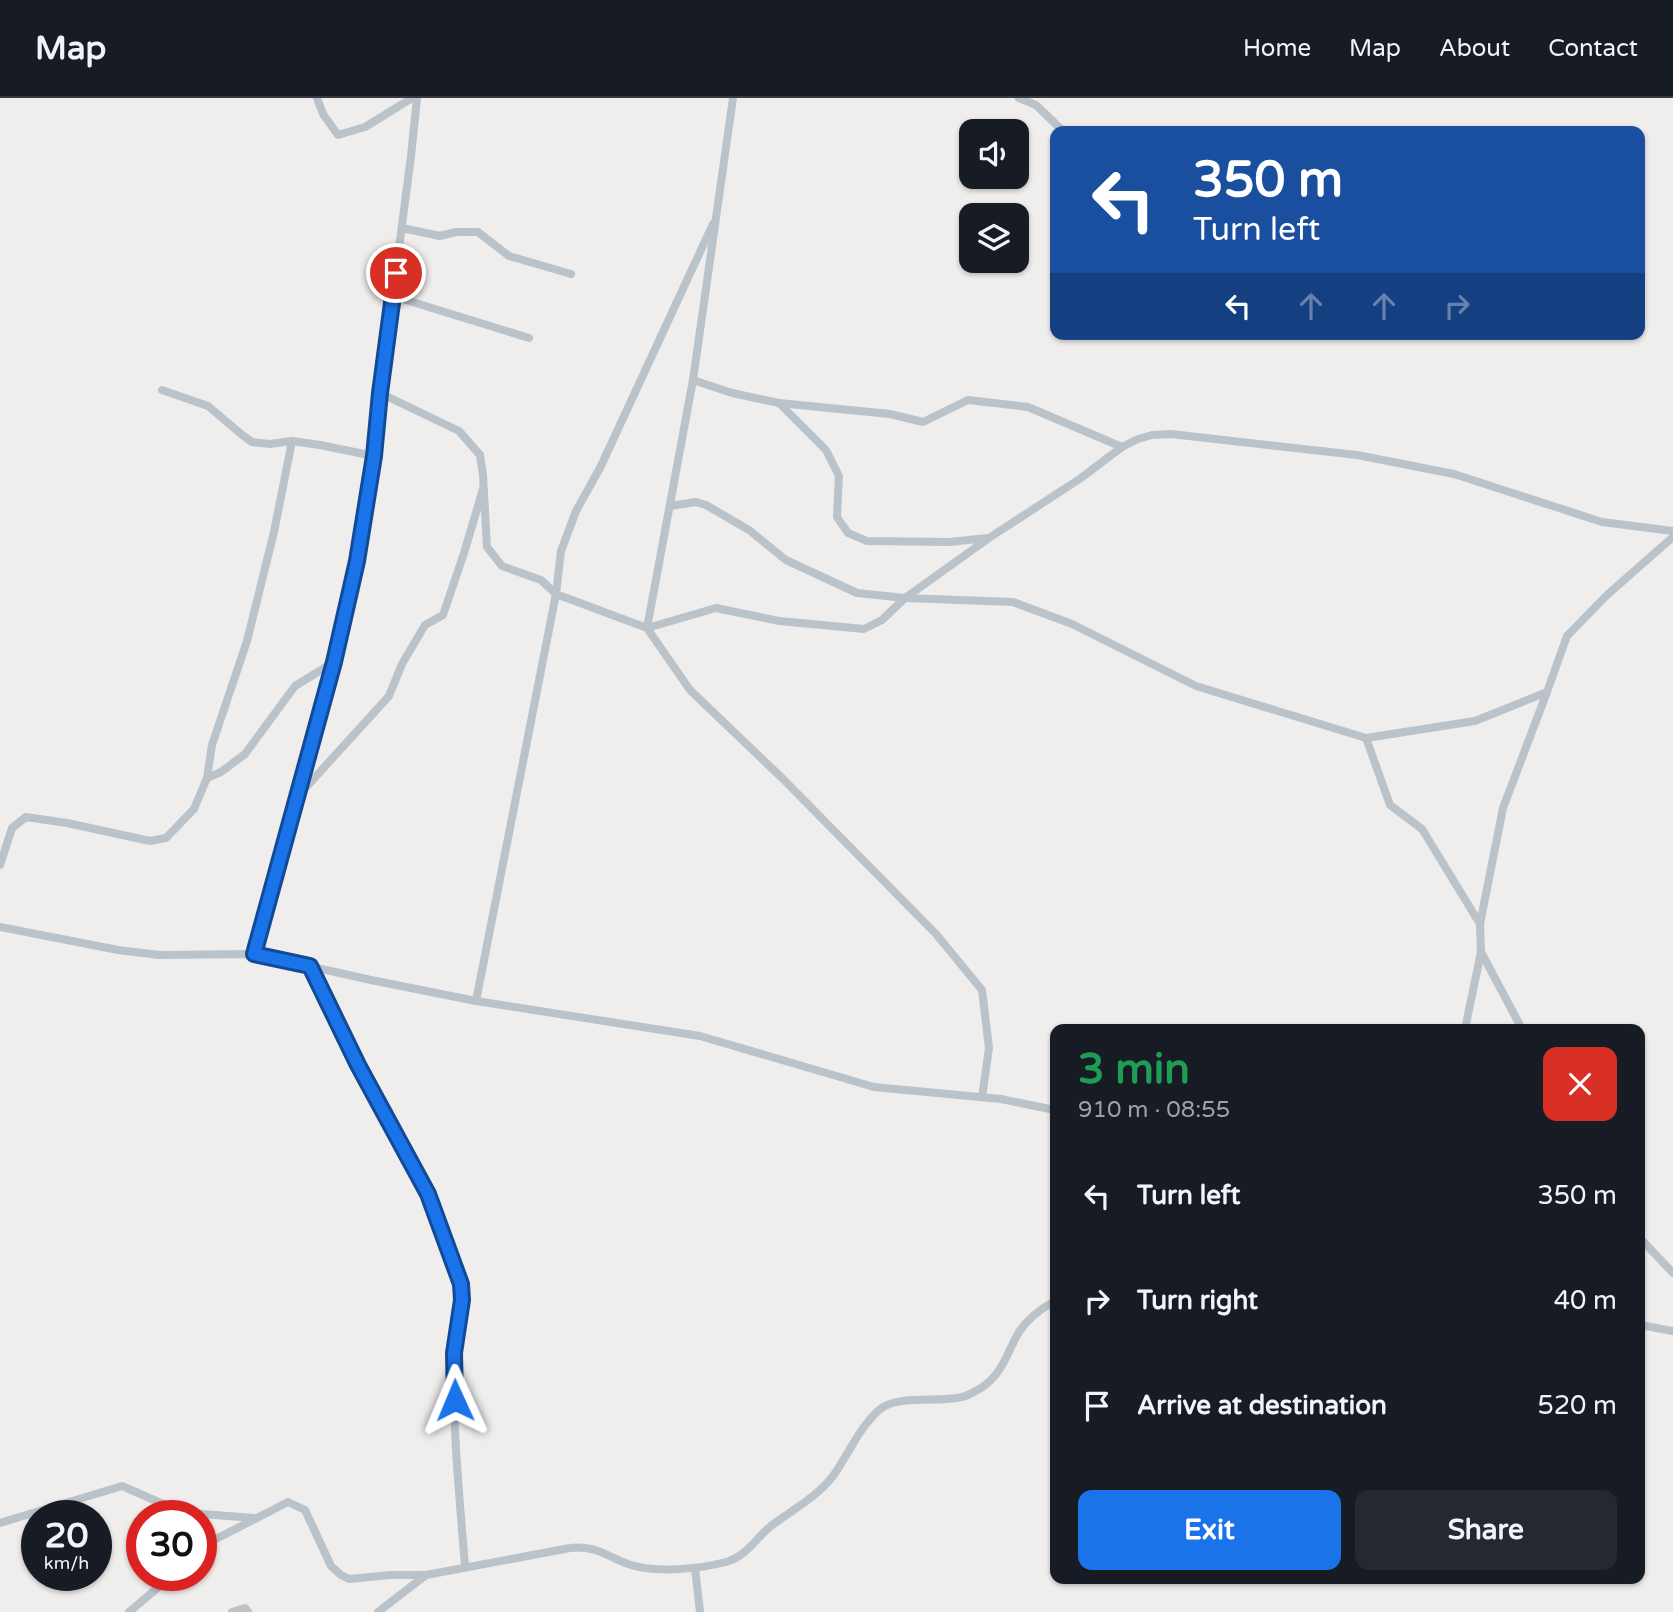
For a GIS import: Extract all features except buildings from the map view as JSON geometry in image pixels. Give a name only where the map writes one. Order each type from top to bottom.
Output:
[{"type":"street","points":[[317,98],[323,114],[338,135],[365,127],[415,98]]},
{"type":"street","points":[[254,954],[334,662],[357,561],[374,456],[411,156],[415,98]]},
{"type":"street","points":[[647,628],[693,380],[733,98]]},
{"type":"street","points":[[1019,98],[1036,105],[1058,126]]},
{"type":"street","points":[[476,1001],[556,594],[561,551],[576,511],[600,468],[716,217]]},
{"type":"street","points":[[402,228],[440,236],[456,232],[478,232],[509,256],[571,274]]},
{"type":"street","points":[[393,296],[529,338]]},
{"type":"street","points":[[693,380],[732,393],[779,403],[890,414],[923,422],[968,400],[1028,407],[1122,447]]},
{"type":"street","points":[[162,390],[208,406],[252,442],[270,444],[292,441],[374,456]]},
{"type":"street","points":[[380,393],[459,431],[480,455],[487,547],[502,566],[541,580],[556,594],[647,628],[690,690],[782,778],[936,934],[982,990],[989,1048],[982,1097]]},
{"type":"street","points":[[779,403],[826,450],[839,475],[837,517],[848,533],[867,541],[950,542],[989,538]]},
{"type":"street","points":[[647,628],[716,608],[779,621],[864,629],[882,620],[905,598],[1122,447],[1152,435],[1171,434],[1357,455],[1454,474],[1602,522],[1673,531]]},
{"type":"street","points":[[0,865],[12,828],[26,817],[79,825],[150,841],[166,838],[194,809],[206,778],[212,745],[247,641],[274,532],[292,441]]},
{"type":"street","points":[[296,799],[389,696],[402,664],[425,625],[443,615],[483,489]]},
{"type":"street","points":[[670,506],[696,502],[706,505],[749,530],[786,560],[857,593],[905,598],[1013,602],[1073,624],[1196,686],[1366,738],[1475,721],[1547,692]]},
{"type":"street","points":[[1466,1024],[1481,951],[1480,925],[1503,808],[1567,636],[1607,595],[1673,537]]},
{"type":"street","points":[[206,778],[221,772],[245,754],[295,686],[334,662]]},
{"type":"street","points":[[1366,738],[1391,805],[1422,829],[1480,925]]},
{"type":"street","points":[[0,927],[118,950],[159,955],[254,954],[476,1001],[700,1036],[874,1087],[1001,1099],[1050,1109]]},
{"type":"street","points":[[1481,951],[1519,1024]]},
{"type":"street","points":[[310,966],[358,1065],[428,1194],[461,1284],[462,1300],[454,1372],[458,1483],[466,1566]]},
{"type":"street","points":[[1645,1246],[1673,1273]]},
{"type":"street","points":[[217,1539],[288,1502],[305,1510],[331,1566],[349,1579],[426,1575],[584,1547],[593,1548],[632,1565],[654,1570],[727,1562],[743,1555],[774,1524],[811,1498],[832,1477],[864,1426],[880,1409],[898,1401],[962,1397],[983,1387],[1003,1366],[1020,1330],[1041,1308],[1050,1304]]},
{"type":"street","points":[[1645,1326],[1673,1331]]},
{"type":"street","points":[[0,1523],[122,1486],[189,1513],[257,1519]]},
{"type":"street","points":[[695,1567],[700,1612]]},
{"type":"street","points":[[378,1612],[426,1575]]},
{"type":"street","points":[[129,1612],[154,1591]]},
{"type":"street","points":[[232,1612],[246,1608],[248,1612]]},
{"type":"route","points":[[396,273],[374,456],[357,561],[334,662],[254,954],[310,966],[358,1065],[428,1194],[461,1284],[462,1300],[454,1353],[455,1400]]}]
